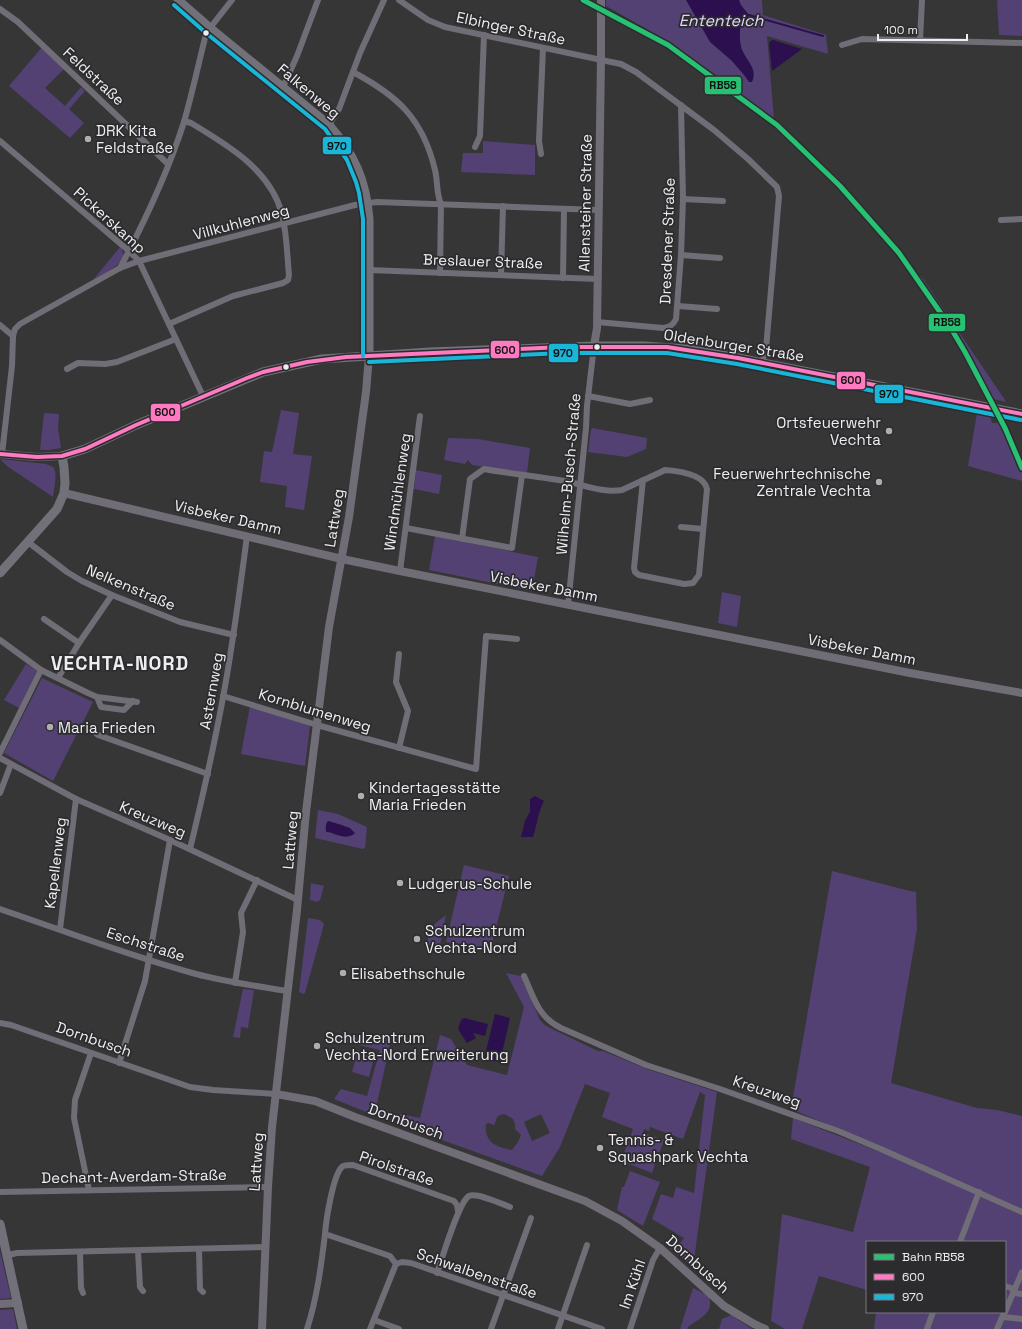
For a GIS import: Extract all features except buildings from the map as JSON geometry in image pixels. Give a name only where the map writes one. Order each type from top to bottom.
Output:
[{"type":"main road","name":"Falkenweg","points":[[178,0],[329,125],[351,153],[358,169],[368,203],[369,356]]},
{"type":"main road","name":"Oldenburger Straße","points":[[62,456],[85,449],[136,425],[247,378],[279,368],[322,359],[594,346],[667,347],[700,351],[1022,414]]},
{"type":"main road","points":[[0,573],[57,509],[64,493],[65,474],[62,456]]},
{"type":"main road","points":[[0,1224],[24,1329]]},
{"type":"street","points":[[120,268],[135,241],[168,164],[184,121],[205,38],[210,28],[232,0]]},
{"type":"street","points":[[283,87],[297,56],[318,0]]},
{"type":"street","points":[[329,125],[339,109],[384,0]]},
{"type":"street","name":"Elbinger Straße","points":[[399,0],[428,20],[446,27],[611,62],[629,68],[681,105],[731,144],[778,187],[779,196],[766,349],[762,363]]},
{"type":"street","name":"Allensteiner Straße","points":[[594,346],[597,322],[601,0]]},
{"type":"street","points":[[920,40],[922,0]]},
{"type":"street","name":"Feldstraße","points":[[0,9],[18,22],[168,164]]},
{"type":"street","points":[[475,147],[480,136],[484,35]]},
{"type":"street","points":[[842,45],[862,39],[1022,43]]},
{"type":"street","points":[[541,154],[539,141],[543,48]]},
{"type":"street","points":[[353,72],[385,90],[401,104],[414,119],[428,145],[436,172],[438,197],[441,204],[440,273]]},
{"type":"street","name":"Dresdener Straße","points":[[597,322],[663,328],[673,325],[676,319],[681,255],[683,199],[681,105]]},
{"type":"street","points":[[169,324],[233,296],[284,283],[288,280],[289,275],[282,212],[275,196],[263,176],[230,147],[191,123],[184,121]]},
{"type":"street","name":"Pickerskamp","points":[[0,141],[139,261],[204,396]]},
{"type":"street","points":[[683,199],[723,201]]},
{"type":"street","name":"Villkuhlenweg","points":[[13,336],[15,329],[20,324],[120,268],[139,261],[284,224],[355,204],[377,202],[598,210]]},
{"type":"street","points":[[501,275],[502,206]]},
{"type":"street","points":[[563,278],[564,209]]},
{"type":"street","points":[[1001,220],[1022,219]]},
{"type":"street","points":[[681,255],[720,258]]},
{"type":"street","name":"Breslauer Straße","points":[[369,270],[597,279]]},
{"type":"street","points":[[678,306],[717,309]]},
{"type":"street","points":[[0,325],[13,336],[12,366],[1,454]]},
{"type":"street","points":[[67,369],[78,363],[105,364],[117,362],[176,339]]},
{"type":"street","name":"Wilhelm-Busch-Straße","points":[[568,605],[594,346]]},
{"type":"street","name":"Lattweg","points":[[262,1329],[268,1187],[276,1094],[298,900],[305,819],[331,608],[342,559],[352,502],[369,356]]},
{"type":"street","points":[[588,396],[630,404],[650,400]]},
{"type":"street","name":"Windmühlenweg","points":[[400,571],[420,416]]},
{"type":"street","name":"Oldenburger Straße","points":[[1,454],[37,457],[62,456]]},
{"type":"street","points":[[462,539],[470,479],[484,470],[617,491],[665,470],[698,477],[706,484],[707,489],[699,575],[693,583],[684,584],[639,575],[635,572],[634,568],[643,480]]},
{"type":"street","points":[[406,528],[512,548],[522,475]]},
{"type":"street","name":"Visbeker Damm","points":[[64,493],[342,559],[917,674],[1022,693]]},
{"type":"street","points":[[681,527],[703,529]]},
{"type":"street","name":"Asternweg","points":[[190,849],[208,774],[223,696],[234,635],[247,536]]},
{"type":"street","name":"Nelkenstraße","points":[[28,542],[67,572],[112,595],[180,622],[234,635]]},
{"type":"street","points":[[58,678],[79,643],[112,595]]},
{"type":"street","points":[[44,619],[79,643]]},
{"type":"street","name":"Kornblumenweg","points":[[223,696],[317,725],[476,769],[486,636],[516,639]]},
{"type":"street","points":[[0,640],[41,670],[97,697],[135,701],[124,710],[101,707],[97,697]]},
{"type":"street","points":[[399,654],[396,682],[408,711],[399,748]]},
{"type":"street","points":[[0,753],[41,670]]},
{"type":"street","points":[[92,730],[98,735],[208,774]]},
{"type":"street","name":"Kreuzweg","points":[[0,758],[76,800],[190,849],[298,900]]},
{"type":"street","points":[[0,792],[10,764]]},
{"type":"street","name":"Kapellenweg","points":[[60,929],[76,800]]},
{"type":"street","points":[[119,1063],[139,1002],[150,961],[170,840]]},
{"type":"street","points":[[235,983],[243,932],[241,913],[257,880]]},
{"type":"street","name":"Eschstraße","points":[[0,909],[150,961],[235,983],[288,992]]},
{"type":"street","name":"Kreuzweg","points":[[524,976],[543,1015],[551,1023],[561,1028],[646,1065],[720,1089],[838,1131],[1022,1212]]},
{"type":"street","name":"Dornbusch","points":[[0,1023],[11,1025],[190,1087],[276,1094],[315,1101],[360,1119],[585,1201],[622,1221],[660,1248],[724,1306],[765,1329]]},
{"type":"street","points":[[88,1190],[74,1118],[74,1108],[75,1100],[91,1053]]},
{"type":"street","name":"Pirolstraße","points":[[325,1234],[328,1209],[338,1173],[343,1166],[347,1165],[353,1165],[454,1201],[457,1205],[458,1211]]},
{"type":"street","name":"Dechant-Averdam-Straße","points":[[0,1192],[268,1187]]},
{"type":"street","points":[[960,1241],[979,1192]]},
{"type":"street","points":[[437,1273],[458,1211],[469,1195],[476,1195],[510,1207]]},
{"type":"street","points":[[491,1329],[530,1218]]},
{"type":"street","points":[[307,1329],[314,1307],[325,1234]]},
{"type":"street","name":"Schwalbenstraße","points":[[325,1234],[390,1256],[396,1264],[402,1262],[407,1263],[602,1329]]},
{"type":"street","points":[[558,1329],[587,1245]]},
{"type":"street","points":[[8,1255],[17,1253],[266,1247]]},
{"type":"street","name":"Im Kühl","points":[[630,1329],[653,1260],[660,1248]]},
{"type":"street","points":[[199,1249],[200,1289],[203,1292]]},
{"type":"street","points":[[138,1251],[140,1287],[142,1291]]},
{"type":"street","points":[[80,1252],[81,1288],[83,1293]]},
{"type":"street","points":[[370,1329],[396,1264]]},
{"type":"street","points":[[1006,1309],[1022,1272]]},
{"type":"street","points":[[1006,1287],[1022,1294]]},
{"type":"street","points":[[0,1304],[18,1303]]},
{"type":"street","points":[[927,1329],[933,1313]]},
{"type":"street","points":[[997,1329],[1004,1314],[1022,1319]]},
{"type":"street","points":[[374,1320],[399,1329]]},
{"type":"shaded area","points":[[606,0],[762,0],[763,15],[826,35],[828,54],[767,36],[774,119],[668,41],[606,6]]},
{"type":"shaded area","points":[[997,0],[1022,0],[1022,36],[999,35]]},
{"type":"shaded area","points":[[43,46],[66,67],[45,88],[65,106],[81,87],[85,91],[69,109],[84,123],[70,138],[9,86]]},
{"type":"shaded area","points":[[483,141],[535,145],[535,175],[461,172],[463,153],[483,153]]},
{"type":"shaded area","points":[[120,247],[123,252],[123,257],[120,262],[109,271],[93,280]]},
{"type":"shaded area","points":[[921,276],[1006,402],[993,399],[967,352],[918,278]]},
{"type":"shaded area","points":[[281,410],[299,413],[293,454],[312,456],[304,510],[285,507],[287,486],[260,482],[264,451],[272,452]]},
{"type":"shaded area","points":[[44,413],[59,414],[58,428],[61,448],[40,450]]},
{"type":"shaded area","points":[[977,413],[990,416],[992,423],[1000,423],[1022,472],[1022,481],[968,466]]},
{"type":"shaded area","points":[[592,428],[647,438],[646,449],[627,457],[588,452]]},
{"type":"shaded area","points":[[448,438],[478,439],[530,448],[527,473],[472,465],[468,460],[465,464],[444,460]]},
{"type":"shaded area","points":[[0,459],[46,464],[53,467],[55,472],[55,485],[53,497],[7,466]]},
{"type":"shaded area","points":[[416,470],[442,475],[439,494],[414,489]]},
{"type":"shaded area","points":[[435,536],[538,557],[532,591],[429,570]]},
{"type":"shaded area","points":[[722,592],[741,596],[737,627],[718,623]]},
{"type":"shaded area","points":[[26,664],[37,671],[19,708],[4,700]]},
{"type":"shaded area","points":[[42,678],[93,702],[53,781],[4,753]]},
{"type":"shaded area","points":[[250,706],[310,726],[305,766],[241,754]]},
{"type":"shaded area","points":[[318,810],[338,814],[367,827],[365,848],[363,849],[315,838]],"holes":[[[328,821],[343,825],[347,837],[335,835],[325,828]]]},
{"type":"shaded area","points":[[464,865],[509,876],[490,952],[446,942]]},
{"type":"shaded area","points":[[832,871],[916,892],[917,929],[891,1083],[977,1108],[997,1110],[1022,1116],[1022,1329],[874,1329],[876,1313],[1006,1313],[1006,1241],[866,1241],[866,1290],[819,1276],[802,1329],[785,1329],[771,1321],[782,1214],[853,1232],[870,1167],[791,1139],[793,1118],[880,1152],[881,1147],[791,1109]]},
{"type":"shaded area","points":[[311,883],[324,886],[320,900],[317,902],[310,900]]},
{"type":"shaded area","points":[[446,915],[440,945],[458,949],[457,953],[426,946],[431,927]]},
{"type":"shaded area","points":[[308,918],[320,920],[324,924],[305,993],[303,994],[299,992]]},
{"type":"shaded area","points":[[506,973],[521,976],[540,1020],[546,1026],[598,1051],[603,1051],[647,1069],[717,1092],[693,1267],[674,1251],[684,1238],[652,1219],[661,1194],[673,1198],[676,1187],[694,1193],[705,1095],[700,1092],[683,1139],[650,1127],[649,1131],[644,1129],[643,1133],[664,1140],[652,1173],[621,1161],[633,1129],[602,1117],[610,1093],[585,1084],[560,1147],[542,1176],[398,1124],[400,1114],[420,1118],[440,1035],[451,1039],[467,1065],[507,1075],[524,1007]],"holes":[[[504,1114],[513,1119],[515,1129],[521,1135],[512,1150],[492,1143],[487,1135],[486,1124],[488,1123],[494,1125],[497,1117]],[[541,1114],[550,1133],[532,1141],[524,1122]]]},
{"type":"shaded area","points":[[243,989],[254,990],[248,1028],[241,1027],[240,1038],[233,1037]]},
{"type":"shaded area","points":[[386,1033],[392,1035],[376,1108],[392,1112],[389,1121],[334,1099],[341,1089],[367,1096],[380,1050],[346,1042],[347,1035],[383,1044]]},
{"type":"shaded area","points":[[358,1050],[375,1054],[369,1077],[352,1072]]},
{"type":"shaded area","points":[[630,1171],[660,1182],[643,1226],[617,1210],[622,1187],[624,1187]]},
{"type":"shaded area","points":[[0,1251],[11,1298],[0,1299]]},
{"type":"shaded area","points":[[693,1288],[709,1296],[710,1307],[702,1318],[687,1329],[680,1329]]},
{"type":"shaded area","points":[[13,1309],[17,1329],[0,1329],[0,1310]]},
{"type":"shaded area","points":[[731,1315],[752,1329],[719,1329],[722,1319]]},
{"type":"water","name":"Ententeich","points":[[686,0],[739,0],[749,15],[748,18],[741,23],[740,43],[742,50],[754,72],[752,82],[749,82],[732,61],[710,42]]},
{"type":"water","points":[[772,40],[802,49],[772,71],[769,43]]},
{"type":"water","points":[[535,796],[544,801],[533,837],[521,837],[525,821],[530,812],[530,799]]},
{"type":"water","points":[[328,821],[350,828],[355,833],[349,836],[342,836],[326,832],[326,824]]},
{"type":"water","points":[[495,1014],[510,1018],[500,1062],[484,1059]]},
{"type":"water","points":[[464,1018],[488,1024],[485,1036],[473,1033],[476,1038],[467,1043],[458,1029],[461,1020]]},
{"type":"waterway","points":[[749,15],[823,36]]},
{"type":"rail line","name":"RB58","points":[[583,0],[668,45],[777,125],[840,186],[899,253],[949,325],[1005,428],[1022,468]]},
{"type":"transit line","name":"970","points":[[174,5],[206,33],[325,129],[347,160],[359,193],[363,219],[363,356]]},
{"type":"transit line","name":"600","points":[[0,454],[37,457],[62,456],[85,449],[136,425],[247,378],[263,372],[307,362],[346,357],[563,347],[667,347],[738,358],[1022,414]]},
{"type":"transit line","name":"970","points":[[369,362],[563,353],[667,353],[737,364],[1021,420]]},
{"type":"place","name":"DRK Kita Feldstraße","points":[[88,139]]},
{"type":"place","name":"Ortsfeuerwehr Vechta","points":[[889,431]]},
{"type":"place","name":"Feuerwehrtechnische Zentrale Vechta","points":[[879,482]]},
{"type":"place","name":"Maria Frieden","points":[[50,727]]},
{"type":"place","name":"Kindertagesstätte Maria Frieden","points":[[361,796]]},
{"type":"place","name":"Ludgerus-Schule","points":[[400,883]]},
{"type":"place","name":"Schulzentrum Vechta-Nord","points":[[417,939]]},
{"type":"place","name":"Elisabethschule","points":[[343,973]]},
{"type":"place","name":"Schulzentrum Vechta-Nord Erweiterung","points":[[317,1046]]},
{"type":"place","name":"Tennis- & Squashpark Vechta","points":[[600,1148]]},
{"type":"district","name":"VECHTA-NORD","points":[[120,663]]}]
